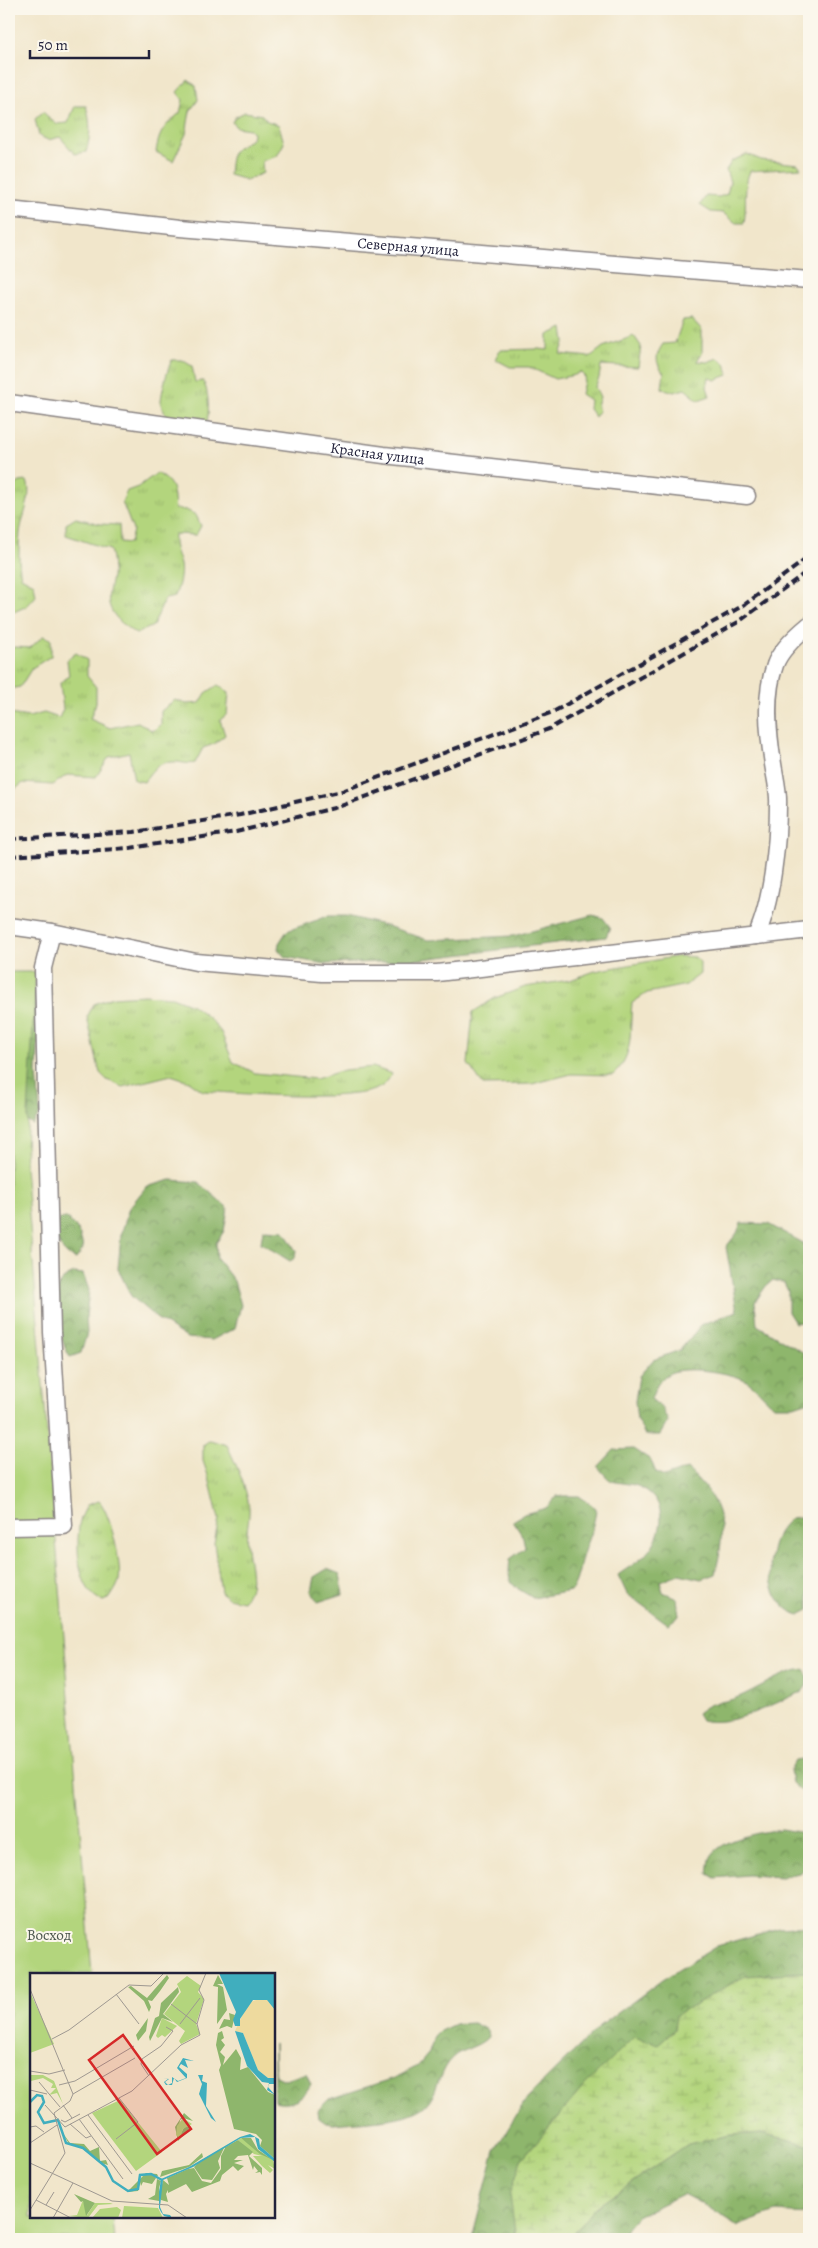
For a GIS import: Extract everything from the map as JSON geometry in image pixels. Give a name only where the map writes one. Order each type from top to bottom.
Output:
[{"type":"street","name":"Северная улица","points":[[9,209],[189,229],[809,280]]},
{"type":"street","name":"Красная улица","points":[[9,402],[384,455],[748,496]]},
{"type":"street","points":[[756,936],[764,919],[774,854],[779,804],[769,737],[770,686],[775,664],[797,635],[809,625]]},
{"type":"street","points":[[9,926],[52,932],[196,962],[322,973],[437,973],[809,930]]},
{"type":"street","points":[[9,1527],[64,1526],[52,1332],[43,968],[52,932]]},
{"type":"green space","points":[[188,80],[196,86],[198,100],[190,111],[186,134],[173,161],[156,152],[157,145],[163,130],[180,113],[183,100],[177,92]]},
{"type":"green space","points":[[75,106],[86,106],[90,129],[86,152],[75,154],[60,137],[48,140],[39,136],[35,119],[43,112],[56,124],[68,123]]},
{"type":"green space","points":[[245,112],[262,115],[267,121],[279,125],[284,143],[277,156],[262,161],[263,173],[246,180],[229,175],[233,152],[252,139],[253,133],[250,129],[236,127],[232,122],[235,117]]},
{"type":"green space","points":[[747,154],[761,160],[798,164],[801,168],[750,171],[746,190],[744,223],[736,223],[723,213],[711,212],[700,205],[706,196],[719,197],[727,194],[730,182],[726,170],[732,161]]},
{"type":"green space","points":[[692,319],[702,330],[702,353],[697,361],[707,362],[718,358],[725,363],[728,375],[715,380],[709,377],[707,387],[710,396],[698,400],[685,389],[674,392],[662,388],[664,373],[657,359],[663,344],[675,343],[683,320]]},
{"type":"green space","points":[[563,328],[565,341],[560,354],[590,357],[603,347],[634,336],[641,346],[638,367],[601,365],[595,387],[600,397],[597,406],[599,411],[595,417],[589,409],[590,400],[581,394],[585,377],[580,372],[575,375],[555,379],[529,367],[510,367],[495,359],[500,350],[548,350],[548,335]]},
{"type":"green space","points":[[172,360],[182,360],[192,366],[195,382],[203,381],[207,391],[208,403],[206,425],[168,419],[161,401],[166,375]]},
{"type":"green space","points":[[157,473],[167,480],[172,488],[175,509],[186,510],[196,515],[201,526],[196,535],[174,534],[180,569],[175,597],[165,599],[153,626],[136,634],[121,622],[109,603],[113,564],[110,550],[66,535],[66,524],[76,518],[100,524],[119,525],[120,542],[130,543],[133,530],[122,502],[127,491],[138,487]]},
{"type":"green space","points":[[27,481],[29,493],[20,533],[19,566],[21,577],[34,584],[36,596],[27,606],[14,612],[9,606],[9,547],[13,527],[9,524],[9,489],[20,482]]},
{"type":"green space","points":[[43,636],[51,639],[51,656],[32,668],[20,687],[9,689],[9,649],[15,647],[30,648]]},
{"type":"green space","points":[[76,653],[87,660],[87,676],[96,687],[96,703],[90,719],[110,728],[138,722],[153,731],[161,724],[161,711],[175,700],[187,704],[200,703],[206,693],[218,685],[229,693],[227,714],[220,720],[225,735],[214,744],[203,748],[195,763],[166,762],[152,771],[144,782],[134,780],[129,752],[109,757],[96,777],[67,775],[53,785],[23,783],[9,794],[9,714],[29,717],[44,713],[59,718],[63,709],[60,683],[69,676],[67,660]]},
{"type":"green space","points":[[593,915],[603,918],[610,927],[606,937],[406,961],[325,964],[285,957],[278,949],[279,943],[287,931],[328,916],[347,916],[387,926],[428,940],[513,936]]},
{"type":"green space","points":[[679,956],[695,957],[700,962],[700,974],[686,985],[647,993],[632,1003],[628,1051],[620,1067],[613,1075],[571,1074],[532,1084],[483,1085],[468,1064],[473,1012],[495,998],[525,987],[570,980],[595,971]]},
{"type":"green space","name":"Восход","points":[[9,972],[36,972],[25,1167],[92,1973],[30,1973],[30,2218],[112,2218],[114,2239],[9,2239]]},
{"type":"green space","points":[[34,981],[39,1028],[37,1072],[40,1113],[33,1125],[23,1119]]},
{"type":"green space","points":[[144,995],[172,997],[192,1005],[209,1018],[221,1032],[233,1062],[255,1073],[316,1079],[344,1070],[373,1067],[392,1074],[383,1085],[369,1091],[349,1095],[296,1096],[203,1091],[189,1081],[171,1075],[123,1087],[107,1080],[100,1073],[87,1017],[94,1004],[113,997]]},
{"type":"green space","points":[[171,1180],[198,1182],[228,1208],[224,1231],[216,1243],[217,1259],[234,1281],[241,1305],[235,1328],[212,1340],[187,1338],[156,1318],[131,1296],[118,1269],[121,1235],[129,1208],[146,1187]]},
{"type":"green space","points":[[66,1218],[76,1228],[81,1240],[83,1249],[76,1259],[61,1248],[56,1236],[55,1230],[59,1219]]},
{"type":"green space","points":[[741,1223],[768,1224],[809,1246],[809,1321],[795,1323],[788,1312],[788,1291],[784,1283],[773,1280],[766,1286],[755,1302],[757,1325],[804,1353],[809,1358],[809,1401],[794,1406],[774,1406],[752,1385],[738,1377],[718,1372],[675,1371],[662,1379],[651,1399],[661,1407],[668,1421],[660,1435],[645,1435],[637,1420],[635,1401],[639,1376],[653,1360],[680,1350],[701,1325],[737,1311],[726,1247],[737,1233]]},
{"type":"green space","points":[[263,1230],[284,1231],[296,1251],[295,1258],[290,1261],[261,1243]]},
{"type":"green space","points":[[74,1273],[83,1274],[89,1290],[86,1316],[87,1333],[81,1353],[70,1357],[60,1331],[56,1297],[61,1281]]},
{"type":"green space","points":[[210,1440],[227,1445],[248,1499],[247,1541],[251,1582],[243,1601],[228,1598],[221,1592],[214,1543],[219,1519],[203,1461],[203,1445]]},
{"type":"green space","points":[[634,1449],[651,1460],[656,1473],[664,1477],[687,1469],[709,1493],[719,1517],[721,1543],[715,1574],[701,1579],[679,1574],[660,1581],[663,1592],[677,1598],[679,1616],[668,1624],[627,1594],[618,1575],[646,1554],[657,1537],[660,1528],[660,1510],[657,1501],[651,1494],[639,1486],[612,1481],[598,1467],[614,1450]]},
{"type":"green space","points":[[557,1496],[579,1496],[596,1508],[594,1520],[571,1591],[533,1598],[515,1587],[510,1580],[510,1559],[525,1548],[523,1537],[513,1521],[524,1514],[546,1508]]},
{"type":"green space","points":[[99,1501],[111,1527],[119,1562],[118,1582],[110,1598],[103,1601],[88,1589],[80,1569],[78,1547],[79,1524],[83,1513],[87,1505]]},
{"type":"green space","points":[[809,1516],[809,1610],[799,1615],[788,1609],[774,1591],[771,1580],[771,1556],[778,1533],[785,1524],[791,1518]]},
{"type":"green space","points":[[327,1569],[340,1574],[343,1594],[318,1602],[311,1591],[314,1577]]},
{"type":"green space","points":[[804,1669],[808,1677],[807,1685],[802,1692],[766,1708],[739,1718],[713,1722],[701,1720],[697,1713],[703,1708],[736,1698],[786,1674]]},
{"type":"green space","points":[[809,1759],[809,1798],[792,1783],[790,1770],[795,1761]]},
{"type":"green space","points":[[781,1829],[809,1834],[809,1866],[799,1873],[782,1877],[748,1875],[715,1878],[708,1874],[712,1855],[725,1844],[744,1837]]},
{"type":"green space","points":[[809,1926],[809,1972],[745,1976],[658,2044],[585,2085],[521,2160],[514,2237],[516,2239],[472,2239],[495,2150],[527,2098],[599,2027],[662,1980],[717,1946],[779,1928]]},
{"type":"green space","points":[[809,1972],[809,2145],[762,2133],[730,2135],[688,2144],[593,2209],[570,2239],[516,2239],[510,2195],[521,2160],[585,2085],[634,2037],[658,2044],[674,2030],[676,2015],[745,1976]]},
{"type":"green space","points":[[473,2023],[487,2030],[488,2037],[480,2044],[460,2052],[452,2058],[444,2068],[432,2097],[422,2109],[399,2117],[371,2121],[334,2124],[326,2123],[319,2118],[318,2110],[329,2099],[395,2078],[418,2066],[429,2053],[434,2037],[440,2031],[455,2024]]},
{"type":"green space","points":[[306,2073],[311,2084],[304,2094],[296,2100],[275,2101],[275,2076],[286,2080]]},
{"type":"green space","points":[[762,2133],[809,2145],[809,2214],[776,2212],[738,2226],[683,2194],[637,2216],[618,2239],[570,2239],[593,2209],[688,2144],[730,2135]]},
{"type":"railway","points":[[9,839],[134,832],[240,815],[342,791],[553,712],[744,605],[809,557]]},
{"type":"railway","points":[[9,856],[130,848],[236,832],[338,807],[549,729],[740,621],[809,570]]}]
